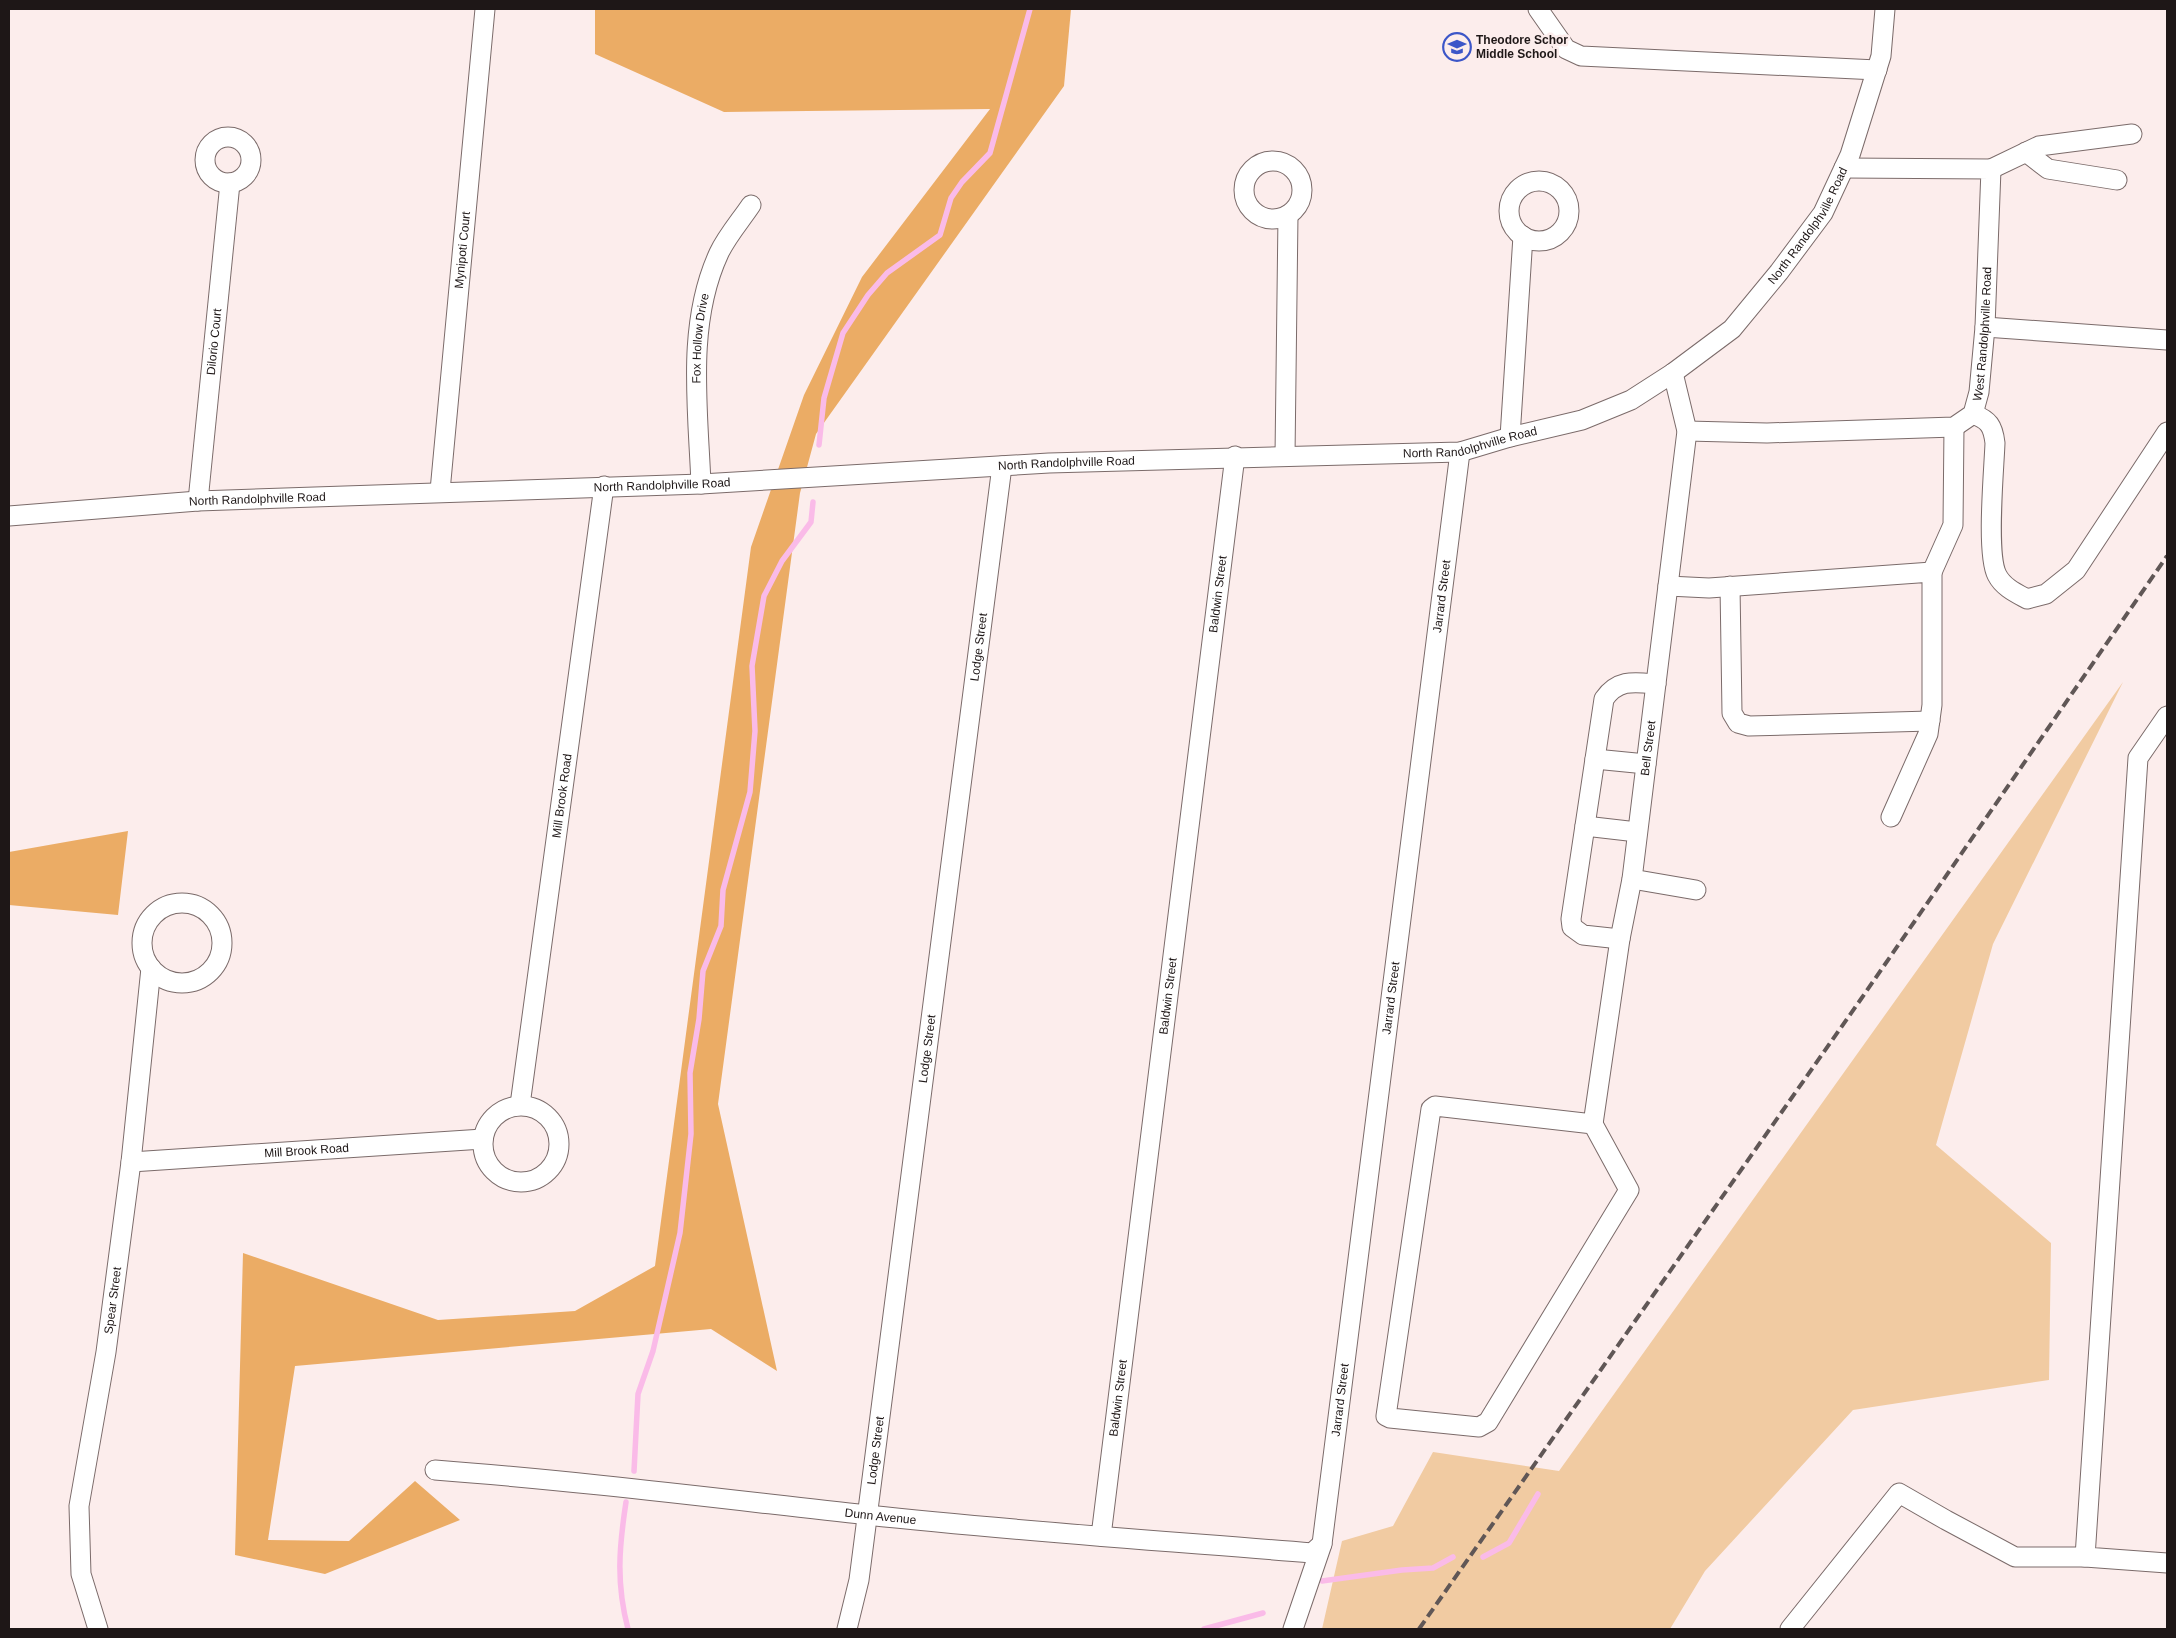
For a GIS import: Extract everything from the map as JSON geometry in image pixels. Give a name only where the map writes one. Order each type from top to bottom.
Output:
[{"type":"street","name":"Mynipoti Court","points":[[440,492],[485,9]]},
{"type":"street","points":[[1538,9],[1566,49],[1581,56],[1877,70]]},
{"type":"street","name":"North Randolphville Road","points":[[9,516],[198,501],[701,484],[1002,466],[1235,456],[1460,452],[1510,437],[1582,420],[1631,400],[1673,373],[1732,328],[1773,279],[1823,213],[1850,155],[1877,70],[1881,56],[1885,9]]},
{"type":"street","points":[[1844,168],[1991,168],[2039,146],[2132,134]]},
{"type":"street","points":[[2026,152],[2048,169],[2117,180]]},
{"type":"street","name":"West Randolphville Road","points":[[1954,427],[1972,414],[1979,392],[1985,327],[1991,168]]},
{"type":"street","name":"Dilorio Court","points":[[198,501],[230,184]]},
{"type":"street","name":"Fox Hollow Drive","points":[[701,484],[696,362],[700,311],[719,252],[751,205]]},
{"type":"street","points":[[1285,456],[1288,215]]},
{"type":"street","points":[[1510,437],[1523,236]]},
{"type":"street","points":[[1985,327],[2167,340]]},
{"type":"street","name":"Bell Street","points":[[1593,1124],[1620,939],[1632,878],[1687,431],[1673,373]]},
{"type":"street","points":[[1972,414],[1986,419],[1993,428],[1995,443],[1992,551],[1997,575],[2009,589],[2027,599],[2046,594],[2076,570],[2167,432]]},
{"type":"street","points":[[1687,431],[1767,434],[1954,427],[1953,525],[1932,572],[1932,705],[1928,734],[1891,817]]},
{"type":"street","name":"Jarrard Street","points":[[1293,1629],[1322,1544],[1460,452]]},
{"type":"street","name":"Baldwin Street","points":[[1101,1536],[1235,456]]},
{"type":"street","name":"Lodge Street","points":[[847,1629],[859,1580],[868,1515],[1002,466]]},
{"type":"street","name":"Mill Brook Road","points":[[520,1105],[604,486]]},
{"type":"street","points":[[1668,586],[1709,588],[1932,572]]},
{"type":"street","points":[[1730,586],[1732,713],[1738,723],[1749,726],[1930,721]]},
{"type":"street","points":[[1620,939],[1583,935],[1572,927],[1571,919],[1604,699],[1610,691],[1621,683],[1631,681],[1656,684]]},
{"type":"street","points":[[2085,1557],[2138,758],[2167,716]]},
{"type":"street","points":[[1595,758],[1646,764]]},
{"type":"street","points":[[1585,826],[1638,832]]},
{"type":"street","points":[[1632,878],[1696,890]]},
{"type":"street","name":"Spear Street","points":[[98,1629],[81,1574],[79,1506],[106,1352],[131,1162],[151,968],[144,955],[142,943],[144,931],[150,920],[159,911],[170,905],[182,903],[195,905],[212,916],[219,927],[222,945],[217,963],[209,973],[198,980],[186,983],[174,982],[162,978],[151,968]]},
{"type":"street","points":[[520,1105],[532,1106],[552,1119],[558,1130],[559,1154],[554,1165],[546,1174],[535,1180],[523,1182],[510,1181],[498,1175],[489,1165],[483,1152],[483,1139],[487,1126],[495,1115],[506,1108],[520,1105]]},
{"type":"street","points":[[1435,1106],[1593,1124],[1629,1190],[1488,1422],[1479,1427],[1390,1418],[1386,1416],[1430,1109],[1435,1106]]},
{"type":"street","name":"Mill Brook Road","points":[[131,1162],[483,1139]]},
{"type":"street","name":"Dunn Avenue","points":[[435,1470],[643,1488],[868,1515],[1101,1536],[1312,1553],[1322,1544]]},
{"type":"street","points":[[1790,1629],[1899,1492],[2015,1557],[2085,1557],[2167,1563]]},
{"type":"shaded area","points":[[595,9],[1071,9],[1064,86],[816,434],[800,493],[718,1104],[777,1371],[711,1329],[295,1366],[268,1540],[349,1541],[415,1481],[460,1520],[325,1574],[235,1555],[243,1253],[438,1320],[575,1311],[655,1266],[751,547],[804,395],[862,277],[990,109],[724,112],[595,54]]},
{"type":"shaded area","points":[[2123,682],[1993,944],[1936,1145],[2051,1243],[2049,1380],[1853,1410],[1705,1571],[1670,1629],[1322,1629],[1342,1541],[1393,1526],[1433,1452],[1559,1471]]},
{"type":"shaded area","points":[[128,831],[118,915],[9,905],[9,852]]},
{"type":"waterway","points":[[819,445],[824,398],[843,333],[868,295],[887,273],[940,235],[951,198],[962,182],[990,153],[1030,9]]},
{"type":"waterway","points":[[634,1471],[638,1394],[653,1351],[680,1233],[691,1134],[690,1073],[699,1019],[703,971],[721,926],[723,890],[750,792],[755,731],[752,666],[764,596],[782,561],[811,522],[813,502]]},
{"type":"waterway","points":[[1483,1557],[1509,1543],[1538,1494]]},
{"type":"waterway","points":[[626,1502],[620,1581],[628,1629]]},
{"type":"waterway","points":[[1322,1581],[1402,1570],[1433,1568],[1453,1557]]},
{"type":"waterway","points":[[1204,1629],[1263,1613]]},
{"type":"railway","points":[[1419,1629],[1861,999],[2167,556]]},
{"type":"place","name":"Theodore Schor Middle School","points":[[1457,47]]}]
